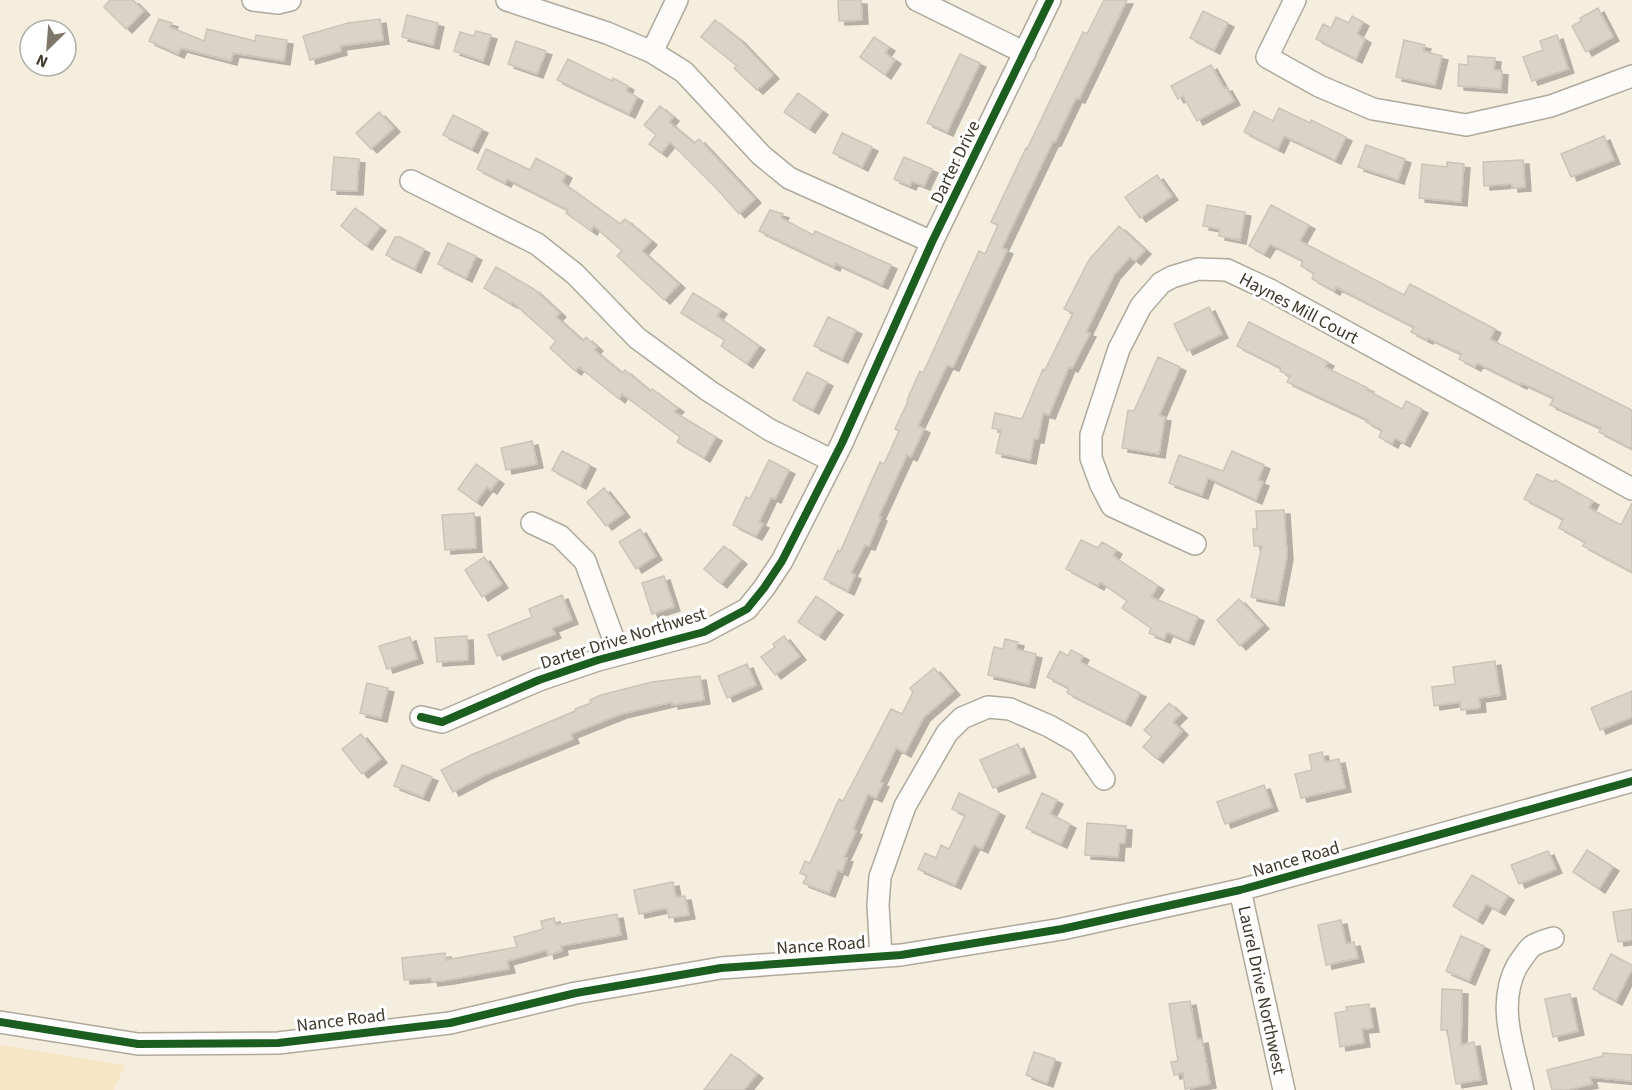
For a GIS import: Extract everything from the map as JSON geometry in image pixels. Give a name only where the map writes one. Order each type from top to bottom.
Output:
[{"type":"street","points":[[253,0],[278,3],[290,0]]},
{"type":"street","points":[[507,0],[607,33],[652,52],[684,72],[761,155],[789,178],[932,242]]},
{"type":"street","points":[[652,52],[677,0]]},
{"type":"street","points":[[917,0],[1025,53]]},
{"type":"street","name":"Darter Drive","points":[[889,338],[932,242],[1050,0]]},
{"type":"street","points":[[1294,0],[1267,57],[1319,86],[1373,109],[1466,125],[1551,106],[1632,76]]},
{"type":"street","points":[[411,180],[537,243],[575,274],[637,338],[708,391],[770,430],[833,461]]},
{"type":"street","name":"Haynes Mill Court","points":[[1195,544],[1112,506],[1091,458],[1091,435],[1119,350],[1141,306],[1161,283],[1198,269],[1227,270],[1270,290],[1632,489]]},
{"type":"street","name":"Darter Drive Northwest","points":[[421,717],[442,722],[539,680],[619,654],[704,632],[747,609],[782,561],[833,461],[889,338]]},
{"type":"street","points":[[532,523],[560,536],[585,561],[619,654]]},
{"type":"street","points":[[881,956],[878,905],[880,877],[905,806],[947,733],[962,718],[988,707],[1010,709],[1049,726],[1079,743],[1104,778]]},
{"type":"street","name":"Nance Road","points":[[0,1022],[138,1044],[278,1043],[450,1023],[576,993],[721,968],[901,955],[1062,929],[1240,890],[1632,781]]},
{"type":"street","name":"Laurel Drive Northwest","points":[[1240,890],[1284,1090]]},
{"type":"street","points":[[1523,1090],[1506,1003],[1509,980],[1532,946],[1553,938]]},
{"type":"shaded area","points":[[0,1045],[125,1065],[114,1090],[0,1090]]},
{"type":"building","points":[[110,0],[133,0],[144,11],[126,29],[104,7]]},
{"type":"building","points":[[838,0],[861,0],[862,20],[839,21]]},
{"type":"building","points":[[1104,0],[1127,0],[1079,99],[1076,98],[1055,142],[1053,141],[1002,248],[1007,250],[953,367],[947,365],[918,426],[924,429],[911,457],[907,455],[879,516],[881,517],[869,546],[865,545],[851,573],[855,575],[848,591],[824,579],[838,550],[840,552],[880,462],[884,464],[899,431],[895,429],[907,400],[920,371],[923,373],[979,251],[985,254],[998,225],[991,222],[1026,148],[1083,32],[1087,34]]},
{"type":"building","points":[[1598,8],[1613,37],[1586,52],[1572,26],[1581,21],[1580,18]]},
{"type":"building","points":[[1203,11],[1228,23],[1214,50],[1190,38]]},
{"type":"building","points":[[407,15],[438,23],[433,45],[402,37]]},
{"type":"building","points":[[1352,16],[1363,22],[1357,34],[1365,39],[1356,59],[1316,39],[1323,24],[1331,28],[1336,17],[1349,23]]},
{"type":"building","points":[[159,19],[172,23],[170,27],[204,41],[207,29],[255,41],[256,35],[287,40],[284,61],[233,53],[231,61],[181,48],[178,54],[149,41]]},
{"type":"building","points":[[380,19],[383,40],[340,46],[341,51],[310,60],[303,36],[348,23]]},
{"type":"building","points":[[715,20],[739,39],[773,75],[757,90],[734,68],[737,66],[701,37]]},
{"type":"building","points":[[476,31],[491,35],[483,61],[454,51],[460,32],[474,36]]},
{"type":"building","points":[[1557,35],[1568,69],[1532,81],[1523,57],[1543,50],[1540,41]]},
{"type":"building","points":[[874,37],[889,47],[885,53],[895,60],[885,75],[860,57]]},
{"type":"building","points":[[1404,40],[1425,45],[1423,51],[1442,56],[1435,85],[1396,77]]},
{"type":"building","points":[[516,41],[546,51],[537,74],[508,64]]},
{"type":"building","points":[[960,54],[980,63],[947,132],[927,123]]},
{"type":"building","points":[[1468,56],[1495,58],[1494,70],[1502,71],[1501,89],[1458,86],[1459,64],[1468,65]]},
{"type":"building","points":[[568,59],[612,81],[613,78],[628,86],[626,91],[637,97],[629,114],[557,80]]},
{"type":"building","points":[[1211,65],[1234,101],[1197,121],[1183,96],[1178,99],[1171,86]]},
{"type":"building","points":[[798,93],[822,111],[809,129],[784,112]]},
{"type":"building","points":[[660,106],[673,117],[669,122],[694,143],[699,139],[755,199],[739,214],[670,142],[661,153],[649,144],[656,135],[644,125]]},
{"type":"building","points":[[1279,108],[1346,137],[1335,160],[1284,136],[1278,149],[1244,132],[1254,111],[1273,121]]},
{"type":"building","points":[[379,112],[394,128],[371,149],[356,133]]},
{"type":"building","points":[[453,115],[482,129],[472,149],[443,135]]},
{"type":"building","points":[[842,133],[872,147],[862,167],[833,153]]},
{"type":"building","points":[[1604,136],[1614,160],[1571,177],[1561,154]]},
{"type":"building","points":[[1366,145],[1405,159],[1398,180],[1358,167]]},
{"type":"building","points":[[486,149],[530,170],[536,158],[566,174],[562,182],[620,224],[625,219],[651,241],[642,251],[679,284],[664,300],[617,256],[622,251],[594,226],[591,231],[566,213],[568,210],[507,179],[505,183],[477,169]]},
{"type":"building","points":[[334,157],[359,159],[357,191],[331,190]]},
{"type":"building","points":[[904,157],[932,169],[924,186],[912,181],[910,186],[894,179]]},
{"type":"building","points":[[1523,160],[1525,187],[1512,188],[1512,184],[1484,186],[1483,162]]},
{"type":"building","points":[[1447,162],[1464,164],[1461,202],[1419,198],[1422,164],[1447,167]]},
{"type":"building","points":[[1157,175],[1172,196],[1140,218],[1125,197]]},
{"type":"building","points":[[1207,205],[1245,212],[1240,240],[1219,236],[1220,229],[1203,226]]},
{"type":"building","points":[[1271,205],[1309,225],[1300,241],[1404,295],[1410,284],[1495,329],[1490,339],[1632,410],[1632,449],[1599,432],[1601,428],[1550,405],[1554,398],[1522,383],[1521,385],[1477,363],[1475,367],[1459,359],[1462,354],[1411,332],[1414,327],[1336,287],[1334,291],[1312,279],[1314,273],[1301,266],[1303,261],[1270,244],[1264,254],[1249,246]]},
{"type":"building","points":[[355,208],[380,227],[366,246],[341,226]]},
{"type":"building","points":[[770,210],[783,214],[781,218],[813,235],[815,231],[891,265],[882,285],[835,263],[834,267],[759,231]]},
{"type":"building","points":[[1119,226],[1145,250],[1135,261],[1130,257],[1114,275],[1086,332],[1090,333],[1072,368],[1069,367],[1049,415],[1043,413],[1038,439],[1034,439],[1030,460],[996,453],[1001,430],[992,428],[995,413],[1022,419],[1043,369],[1045,370],[1073,313],[1064,309],[1089,260]]},
{"type":"building","points":[[395,237],[400,237],[424,249],[415,269],[386,255]]},
{"type":"building","points":[[448,243],[476,256],[466,278],[438,264]]},
{"type":"building","points":[[496,267],[534,289],[560,313],[556,317],[583,341],[586,337],[597,347],[594,350],[622,373],[625,370],[650,391],[652,389],[678,408],[674,412],[716,437],[704,458],[677,442],[680,437],[622,394],[619,399],[579,367],[575,371],[550,348],[556,341],[512,302],[511,304],[484,288]]},
{"type":"building","points":[[693,293],[721,310],[717,316],[759,346],[747,364],[721,346],[725,340],[681,313]]},
{"type":"building","points":[[1209,307],[1222,334],[1187,351],[1174,324]]},
{"type":"building","points":[[828,317],[856,330],[842,359],[814,346]]},
{"type":"building","points":[[1249,322],[1328,362],[1325,367],[1368,388],[1367,390],[1402,409],[1406,401],[1422,409],[1404,443],[1395,438],[1392,444],[1379,437],[1382,430],[1366,422],[1368,420],[1287,382],[1290,376],[1280,371],[1281,368],[1237,346]]},
{"type":"building","points":[[1158,357],[1180,367],[1159,416],[1165,417],[1159,454],[1122,448],[1128,410],[1134,411]]},
{"type":"building","points":[[807,372],[827,382],[813,410],[793,400]]},
{"type":"building","points":[[532,441],[537,464],[506,470],[501,448]]},
{"type":"building","points":[[562,451],[590,465],[580,485],[552,470]]},
{"type":"building","points":[[1232,451],[1264,465],[1258,480],[1263,482],[1256,500],[1208,478],[1202,495],[1169,483],[1179,455],[1223,471]]},
{"type":"building","points":[[769,460],[789,470],[775,499],[771,497],[759,522],[763,524],[756,536],[733,525],[746,497],[750,499]]},
{"type":"building","points":[[476,464],[498,480],[491,490],[487,487],[476,502],[458,489]]},
{"type":"building","points":[[1537,474],[1553,482],[1555,480],[1593,501],[1589,508],[1621,525],[1632,503],[1632,572],[1583,546],[1585,542],[1559,528],[1563,519],[1524,499]]},
{"type":"building","points":[[604,488],[624,513],[606,526],[587,502]]},
{"type":"building","points":[[1284,510],[1287,556],[1278,602],[1251,597],[1262,546],[1254,546],[1253,529],[1257,529],[1256,511]]},
{"type":"building","points":[[474,513],[476,548],[445,550],[442,515]]},
{"type":"building","points":[[640,529],[656,556],[636,569],[619,542]]},
{"type":"building","points":[[1081,540],[1098,548],[1102,542],[1116,550],[1113,556],[1158,586],[1151,597],[1198,617],[1188,641],[1167,632],[1164,639],[1149,633],[1151,628],[1122,608],[1127,601],[1100,582],[1098,586],[1066,569]]},
{"type":"building","points":[[724,546],[741,560],[721,584],[704,569]]},
{"type":"building","points":[[484,557],[502,584],[482,597],[465,570]]},
{"type":"building","points":[[664,576],[674,607],[652,614],[642,583]]},
{"type":"building","points":[[562,595],[572,620],[552,628],[555,634],[497,656],[488,635],[532,617],[529,609]]},
{"type":"building","points":[[816,596],[837,611],[819,636],[798,622]]},
{"type":"building","points":[[1239,599],[1263,625],[1240,646],[1217,620]]},
{"type":"building","points":[[467,636],[468,660],[437,662],[435,638]]},
{"type":"building","points":[[784,636],[800,656],[775,675],[761,657],[775,647],[773,644]]},
{"type":"building","points":[[410,637],[417,659],[387,669],[379,646]]},
{"type":"building","points":[[1005,639],[1018,642],[1016,649],[1036,654],[1029,684],[988,675],[994,647],[1003,649]]},
{"type":"building","points":[[1071,650],[1083,656],[1080,662],[1140,693],[1125,722],[1067,693],[1069,688],[1047,677],[1060,651],[1068,656]]},
{"type":"building","points":[[1495,661],[1500,695],[1479,698],[1480,708],[1461,710],[1460,702],[1434,706],[1432,687],[1455,684],[1453,667]]},
{"type":"building","points":[[747,664],[756,685],[727,698],[718,676]]},
{"type":"building","points":[[934,668],[954,691],[924,717],[905,753],[896,748],[880,782],[883,783],[876,798],[868,794],[853,829],[856,831],[844,857],[847,858],[842,872],[838,870],[829,893],[803,883],[807,876],[800,873],[805,861],[810,863],[839,799],[843,801],[891,709],[902,714],[913,692],[910,688]]},
{"type":"building","points":[[700,676],[704,700],[672,705],[672,702],[621,714],[571,734],[573,739],[485,775],[453,792],[441,770],[575,711],[601,695],[652,682]]},
{"type":"building","points":[[367,683],[388,688],[381,718],[360,713]]},
{"type":"building","points":[[1632,691],[1632,717],[1600,730],[1591,708]]},
{"type":"building","points":[[1169,703],[1181,714],[1173,722],[1182,731],[1157,759],[1143,747],[1152,737],[1144,730]]},
{"type":"building","points":[[361,734],[381,759],[362,774],[342,749]]},
{"type":"building","points":[[1018,744],[1030,773],[993,788],[980,760]]},
{"type":"building","points":[[1322,752],[1325,762],[1339,759],[1345,788],[1301,798],[1295,774],[1312,770],[1309,755]]},
{"type":"building","points":[[402,765],[432,777],[423,797],[394,786]]},
{"type":"building","points":[[1264,785],[1272,807],[1225,824],[1217,802]]},
{"type":"building","points":[[959,793],[999,812],[982,849],[974,845],[955,885],[918,869],[925,853],[936,858],[941,845],[949,849],[965,815],[952,809]]},
{"type":"building","points":[[1042,793],[1057,800],[1050,814],[1070,824],[1061,844],[1026,828]]},
{"type":"building","points":[[1087,823],[1126,826],[1125,843],[1119,843],[1118,857],[1085,855]]},
{"type":"building","points":[[1587,850],[1613,867],[1599,889],[1573,872]]},
{"type":"building","points":[[1548,851],[1556,869],[1519,884],[1511,865]]},
{"type":"building","points":[[1472,875],[1508,896],[1499,911],[1486,904],[1477,920],[1453,906]]},
{"type":"building","points":[[673,882],[676,897],[685,896],[689,915],[669,918],[667,908],[639,914],[634,890]]},
{"type":"building","points":[[1632,909],[1632,940],[1618,942],[1613,912]]},
{"type":"building","points":[[617,914],[621,935],[561,946],[562,951],[548,955],[547,950],[507,961],[509,969],[432,982],[431,978],[404,980],[402,958],[445,953],[446,960],[517,947],[514,937],[543,929],[541,921],[554,918],[556,925]]},
{"type":"building","points":[[1341,920],[1346,944],[1354,942],[1358,958],[1326,965],[1318,925]]},
{"type":"building","points":[[1461,936],[1484,946],[1469,981],[1446,971]]},
{"type":"building","points":[[1611,954],[1632,965],[1616,1001],[1593,989]]},
{"type":"building","points":[[1442,989],[1462,990],[1461,1045],[1474,1042],[1481,1080],[1456,1084],[1447,1030],[1441,1030]]},
{"type":"building","points":[[1570,994],[1578,1031],[1553,1037],[1545,999]]},
{"type":"building","points":[[1190,1001],[1197,1040],[1202,1039],[1210,1084],[1185,1089],[1183,1073],[1174,1075],[1171,1062],[1178,1061],[1169,1004]]},
{"type":"building","points":[[1369,1004],[1373,1028],[1362,1029],[1364,1043],[1340,1047],[1335,1013],[1347,1011],[1346,1007]]},
{"type":"building","points":[[1034,1052],[1055,1059],[1047,1083],[1026,1075]]},
{"type":"building","points":[[1603,1053],[1632,1055],[1632,1081],[1590,1077],[1592,1084],[1567,1090],[1552,1090],[1547,1070],[1603,1056]]},
{"type":"building","points":[[731,1054],[757,1074],[744,1090],[704,1090]]},
{"type":"cycle path","points":[[421,717],[442,722],[539,680],[598,660],[704,632],[747,609],[782,561],[842,443],[932,242],[1050,0]]},
{"type":"cycle path","points":[[0,1022],[138,1044],[278,1043],[450,1023],[576,993],[721,968],[901,955],[1062,929],[1240,890],[1632,781]]}]
